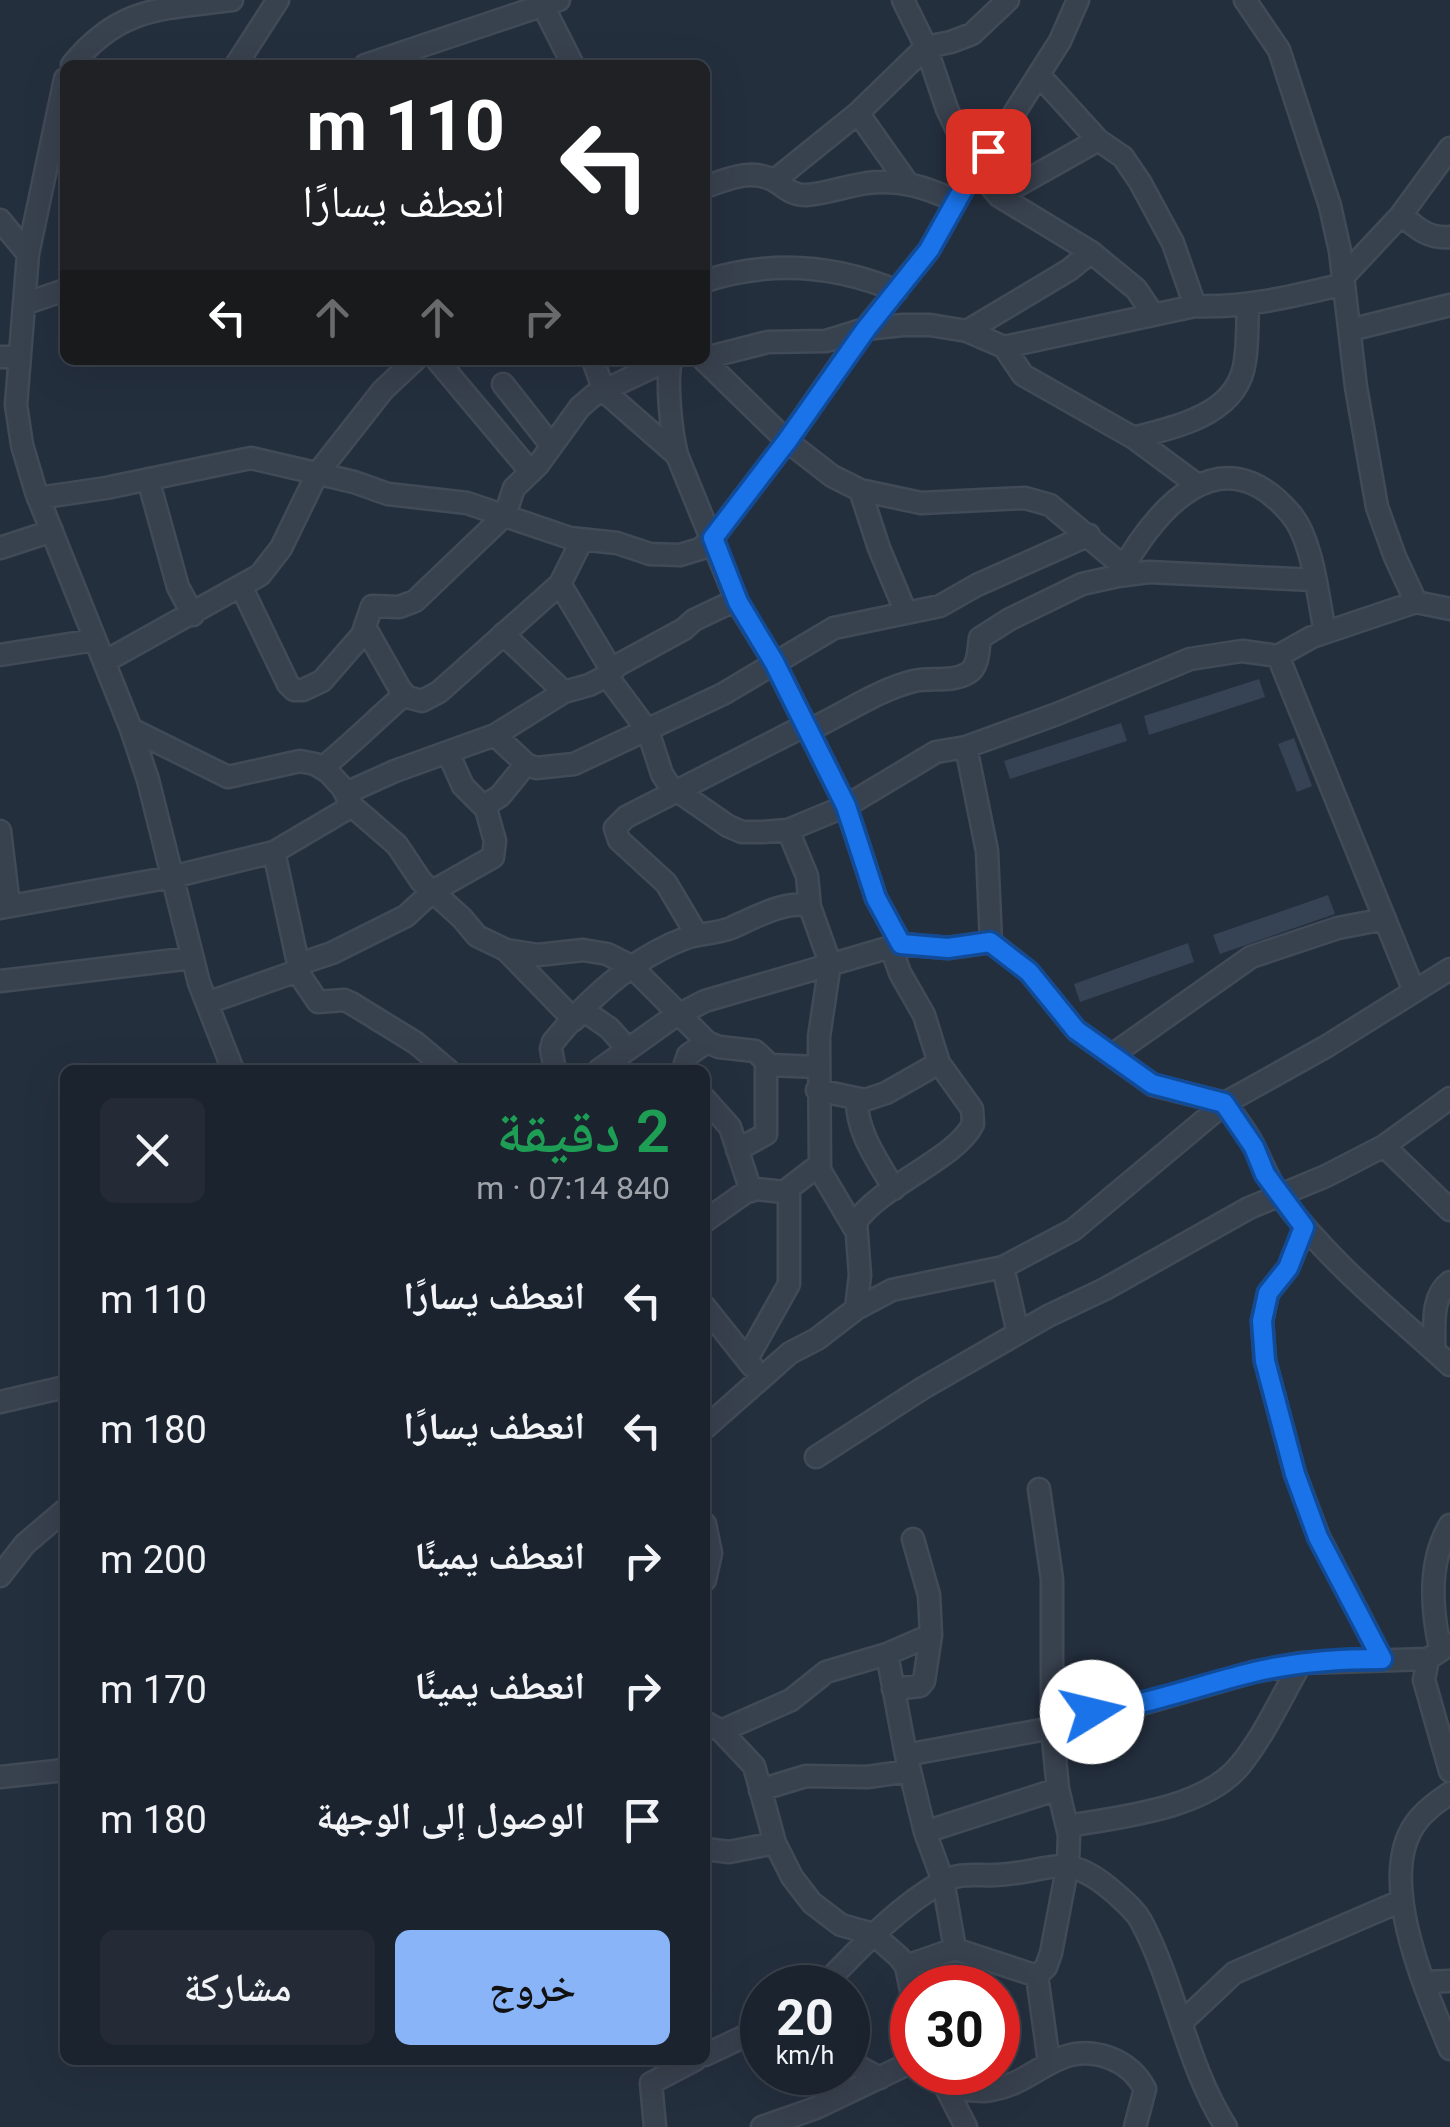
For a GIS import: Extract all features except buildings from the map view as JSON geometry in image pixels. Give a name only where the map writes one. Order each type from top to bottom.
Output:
[{"type":"street","points":[[117,23],[119,0]]},
{"type":"street","points":[[76,60],[88,44],[117,23],[145,11],[232,0]]},
{"type":"street","points":[[239,60],[278,0]]},
{"type":"street","points":[[903,0],[926,47],[946,109],[975,168],[1000,196],[1091,252],[1136,289],[1153,314]]},
{"type":"street","points":[[775,180],[858,114],[926,47],[972,34],[1008,0]]},
{"type":"street","points":[[38,498],[251,458],[388,494],[444,498],[582,540],[617,543],[650,554],[680,555],[700,549],[713,538],[929,250],[975,168],[1060,40],[1078,0]]},
{"type":"street","points":[[1245,0],[1279,50],[1330,206],[1378,507],[1416,602]]},
{"type":"street","points":[[378,60],[546,2],[571,60]]},
{"type":"street","points":[[1039,74],[1098,140],[1123,157],[1140,182],[1172,244],[1195,306]]},
{"type":"street","points":[[60,104],[28,254],[24,304],[10,357],[22,446],[38,498],[131,729],[148,780],[192,958],[230,1065]]},
{"type":"street","points":[[858,114],[906,181]]},
{"type":"street","points":[[1000,196],[1098,140]]},
{"type":"street","points":[[1004,347],[1195,306],[1277,301],[1343,280],[1400,215],[1450,148]]},
{"type":"street","points":[[710,185],[758,174],[775,180],[792,194],[806,195],[867,183],[906,181],[956,201]]},
{"type":"street","points":[[1400,215],[1423,233],[1450,237]]},
{"type":"street","points":[[0,220],[28,254]]},
{"type":"street","points":[[967,331],[1091,252]]},
{"type":"street","points":[[710,280],[760,267],[810,268],[864,276],[897,290]]},
{"type":"street","points":[[24,304],[60,292]]},
{"type":"street","points":[[1134,438],[1190,422],[1219,406],[1238,386],[1245,363],[1248,304]]},
{"type":"street","points":[[1350,330],[1450,305]]},
{"type":"street","points":[[710,357],[768,342],[826,340],[866,329],[930,325],[967,331],[1004,347],[1023,375],[1134,438],[1196,484]]},
{"type":"street","points":[[104,662],[260,575],[275,558],[317,474],[383,390],[410,365]]},
{"type":"street","points":[[440,365],[531,472]]},
{"type":"street","points":[[594,365],[604,391],[676,454]]},
{"type":"street","points":[[582,540],[560,584],[439,692],[422,701],[404,694],[366,629],[367,612],[372,606],[400,607],[415,602],[505,515],[514,488],[580,408],[604,391],[659,365]]},
{"type":"street","points":[[669,365],[676,454],[736,600],[774,662],[846,806],[896,946],[900,973],[924,1015],[939,1063],[972,1109],[973,1124],[957,1143],[861,1216],[856,1231],[860,1274],[856,1309]]},
{"type":"street","points":[[710,365],[787,441],[832,476],[860,490],[921,504],[1025,498],[1050,506],[1089,535],[1121,571]]},
{"type":"street","points":[[503,384],[551,445]]},
{"type":"street","points":[[1121,571],[1157,520],[1196,484],[1232,476],[1262,490],[1292,514],[1308,549],[1325,632]]},
{"type":"street","points":[[148,479],[178,588],[193,615]]},
{"type":"street","points":[[860,490],[906,614]]},
{"type":"street","points":[[0,548],[52,531]]},
{"type":"street","points":[[496,735],[526,764],[536,768],[574,764],[723,694],[834,628],[940,606],[977,584],[1089,535]]},
{"type":"street","points":[[697,934],[666,884],[619,840],[616,828],[626,817],[885,691],[917,680],[968,674],[977,664],[980,638],[1082,584],[1121,571],[1314,580]]},
{"type":"street","points":[[560,584],[648,731],[662,774],[679,792],[742,832],[788,830],[846,806],[936,752],[966,746],[1057,714],[1190,658],[1242,651],[1278,656],[1325,632],[1416,602],[1450,609]]},
{"type":"street","points":[[241,586],[294,690],[303,690],[322,680],[366,629]]},
{"type":"street","points":[[0,831],[4,907],[172,878],[274,852],[395,771],[496,735],[564,692],[610,673],[684,630],[694,620],[736,600]]},
{"type":"street","points":[[503,634],[564,692]]},
{"type":"street","points":[[0,655],[96,640]]},
{"type":"street","points":[[1278,656],[1414,991]]},
{"type":"street","points":[[322,768],[353,745],[404,694]]},
{"type":"street","points":[[131,729],[228,777],[300,761],[322,768],[397,846],[411,870],[477,936],[506,950],[578,1015],[609,1028],[628,1049]]},
{"type":"street","points":[[966,746],[987,850],[990,942]]},
{"type":"street","points":[[448,753],[463,786],[486,810]]},
{"type":"street","points":[[207,1003],[332,953],[406,916],[433,892],[493,857],[495,841],[487,804],[500,796],[526,764]]},
{"type":"street","points":[[788,830],[807,876],[810,908],[830,963],[818,1067],[819,1165],[856,1231]]},
{"type":"street","points":[[274,852],[299,967],[308,991],[318,1002],[351,1003],[442,1065]]},
{"type":"street","points":[[554,1065],[551,1049],[578,1015],[631,966],[697,934],[730,929],[786,906],[802,904],[810,908]]},
{"type":"street","points":[[1112,1055],[1251,957],[1338,928],[1385,920]]},
{"type":"street","points":[[605,1065],[705,1001],[896,946],[948,948],[990,942],[1029,972],[1076,1030],[1152,1084],[1224,1103],[1254,1147],[1265,1174],[1322,1249],[1442,1358]]},
{"type":"street","points":[[506,950],[538,954],[583,950],[608,954],[631,966],[707,1042],[755,1051],[766,1063],[766,1134],[737,1150]]},
{"type":"street","points":[[0,981],[192,958]]},
{"type":"street","points":[[710,1424],[790,1353],[817,1339],[856,1309],[892,1290],[1003,1267],[1073,1230],[1224,1103],[1328,1046],[1450,969]]},
{"type":"street","points":[[685,1065],[688,1055],[707,1042]]},
{"type":"street","points":[[766,1063],[818,1067]]},
{"type":"street","points":[[817,1090],[864,1100],[886,1093],[939,1063]]},
{"type":"street","points":[[816,1457],[1018,1333],[1248,1208],[1326,1176],[1384,1146],[1450,1098]]},
{"type":"street","points":[[857,1100],[856,1114],[862,1130],[894,1189]]},
{"type":"street","points":[[710,1104],[726,1120],[751,1190]]},
{"type":"street","points":[[1384,1146],[1450,1210]]},
{"type":"street","points":[[710,1218],[751,1190],[778,1192],[790,1188],[819,1165]]},
{"type":"street","points":[[747,1359],[789,1284],[790,1188]]},
{"type":"street","points":[[1304,1227],[1288,1268],[1268,1293],[1262,1321],[1265,1361],[1295,1474],[1318,1537],[1382,1659]]},
{"type":"street","points":[[1003,1267],[1018,1333]]},
{"type":"street","points":[[1442,1358],[1436,1304],[1442,1288],[1450,1282]]},
{"type":"street","points":[[710,1313],[763,1379]]},
{"type":"street","points":[[0,1402],[60,1387]]},
{"type":"street","points":[[1038,1490],[1052,1579],[1052,1722],[1058,1790],[1068,1826],[1068,1864],[1051,1953],[1037,1976],[1049,2062]]},
{"type":"street","points":[[0,1576],[25,1544],[60,1514]]},
{"type":"street","points":[[1450,1525],[1439,1543],[1435,1562],[1434,1623],[1439,1650],[1424,1680],[1450,1771]]},
{"type":"street","points":[[893,1689],[920,1686],[924,1681],[931,1635],[929,1595],[913,1539]]},
{"type":"street","points":[[713,1726],[792,1700],[826,1672],[887,1654],[931,1635]]},
{"type":"street","points":[[760,1790],[806,1776],[868,1777],[1052,1722],[1131,1707],[1253,1672],[1301,1663],[1382,1659],[1439,1650]]},
{"type":"street","points":[[887,1654],[925,1832],[943,1881],[954,1949]]},
{"type":"street","points":[[1068,1826],[1164,1808],[1225,1779],[1240,1765],[1301,1663]]},
{"type":"street","points":[[713,1726],[754,1766],[775,1843],[812,1903],[841,1925],[873,1934],[905,1965]]},
{"type":"street","points":[[0,1777],[60,1771]]},
{"type":"street","points":[[925,1832],[1058,1790]]},
{"type":"street","points":[[1450,1793],[1432,1805],[1413,1826],[1404,1852],[1401,1902],[1424,1982],[1450,2048]]},
{"type":"street","points":[[710,1850],[729,1852],[775,1843]]},
{"type":"street","points":[[843,1965],[873,1934],[943,1881],[960,1875],[995,1876],[1068,1864],[1105,1884],[1140,1918],[1201,2081],[1226,2127]]},
{"type":"street","points":[[1182,2022],[1234,1973],[1401,1902]]},
{"type":"street","points":[[909,1965],[954,1949],[1037,1976]]},
{"type":"street","points":[[1424,1982],[1450,1981]]},
{"type":"street","points":[[710,2054],[740,2039]]},
{"type":"street","points":[[1020,2080],[1049,2062],[1075,2053],[1092,2052],[1115,2059],[1137,2074],[1144,2088],[1135,2127]]},
{"type":"street","points":[[654,2127],[651,2083],[685,2065]]},
{"type":"street","points":[[870,2073],[880,2078]]},
{"type":"street","points":[[762,2127],[793,2118],[890,2073]]},
{"type":"street","points":[[949,2095],[966,2127]]},
{"type":"route","points":[[988,151],[929,250],[713,538],[738,602],[774,662],[846,806],[876,898],[901,944],[948,948],[990,942],[1029,972],[1076,1030],[1152,1084],[1224,1103],[1254,1147],[1265,1174],[1304,1227],[1288,1268],[1268,1293],[1262,1321],[1265,1361],[1295,1474],[1318,1537],[1382,1659],[1301,1663],[1253,1672],[1131,1707],[1092,1712]]}]
